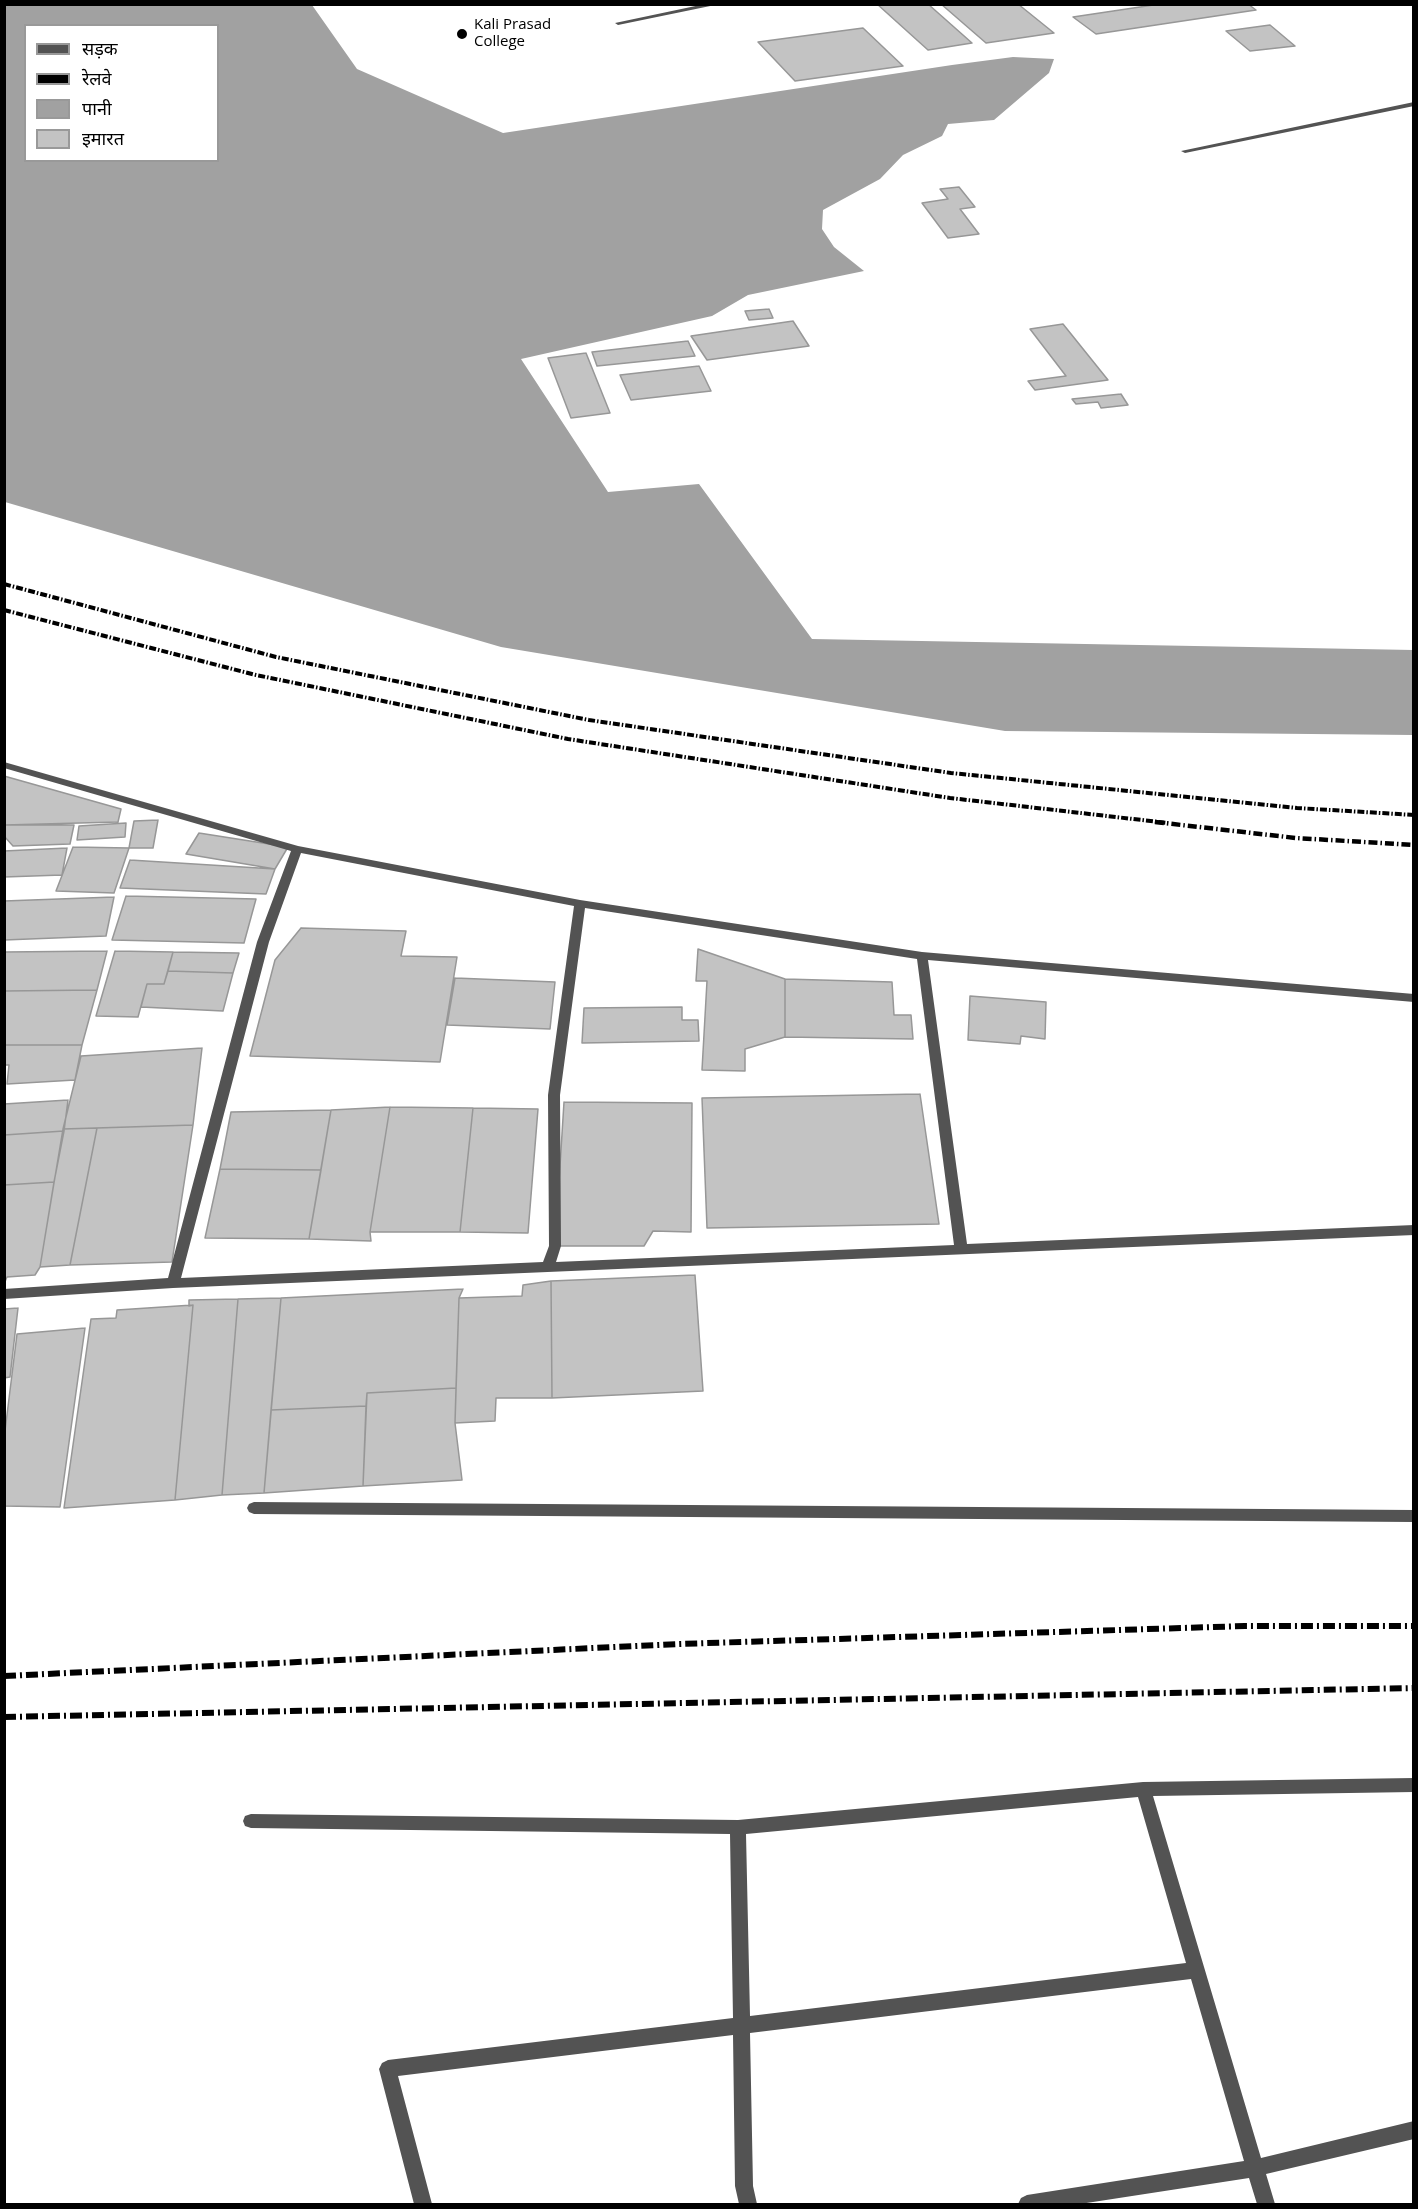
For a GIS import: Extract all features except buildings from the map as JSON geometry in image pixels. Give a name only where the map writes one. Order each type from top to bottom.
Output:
[{"type":"street","points":[[618,23],[717,4]]},
{"type":"street","points":[[1185,152],[1413,104]]},
{"type":"street","points":[[4,765],[297,849],[580,904],[922,956],[1413,998]]},
{"type":"street","points":[[173,1283],[262,942],[297,849]]},
{"type":"street","points":[[548,1267],[555,1246],[554,1095],[580,904]]},
{"type":"street","points":[[922,956],[961,1250]]},
{"type":"street","points":[[4,1294],[173,1283],[1413,1230]]},
{"type":"street","points":[[254,1508],[1413,1516]]},
{"type":"street","points":[[251,1821],[738,1827],[1143,1789],[1413,1785]]},
{"type":"street","points":[[1143,1789],[1266,2205]]},
{"type":"street","points":[[738,1827],[744,2186],[748,2205]]},
{"type":"street","points":[[423,2205],[388,2069],[1197,1970]]},
{"type":"street","points":[[1027,2205],[1255,2168],[1413,2130]]},
{"type":"water","points":[[4,5],[312,5],[357,69],[503,133],[952,65],[1013,57],[1054,59],[1049,73],[994,120],[948,124],[942,136],[903,155],[880,179],[823,210],[822,229],[834,247],[864,271],[748,295],[712,316],[521,359],[608,492],[699,484],[812,639],[1413,650],[1413,735],[1005,731],[501,647],[5,502]]},
{"type":"railway","points":[[4,584],[276,657],[589,720],[951,773],[1297,808],[1414,815]]},
{"type":"railway","points":[[4,610],[256,675],[568,739],[950,798],[1168,823]]},
{"type":"railway","points":[[1155,822],[1296,838],[1414,845]]},
{"type":"railway","points":[[4,1676],[678,1644],[1245,1626],[1414,1626]]},
{"type":"railway","points":[[4,1717],[1414,1688]]},
{"type":"place","name":"Kali Prasad College","points":[[462,34]]}]
